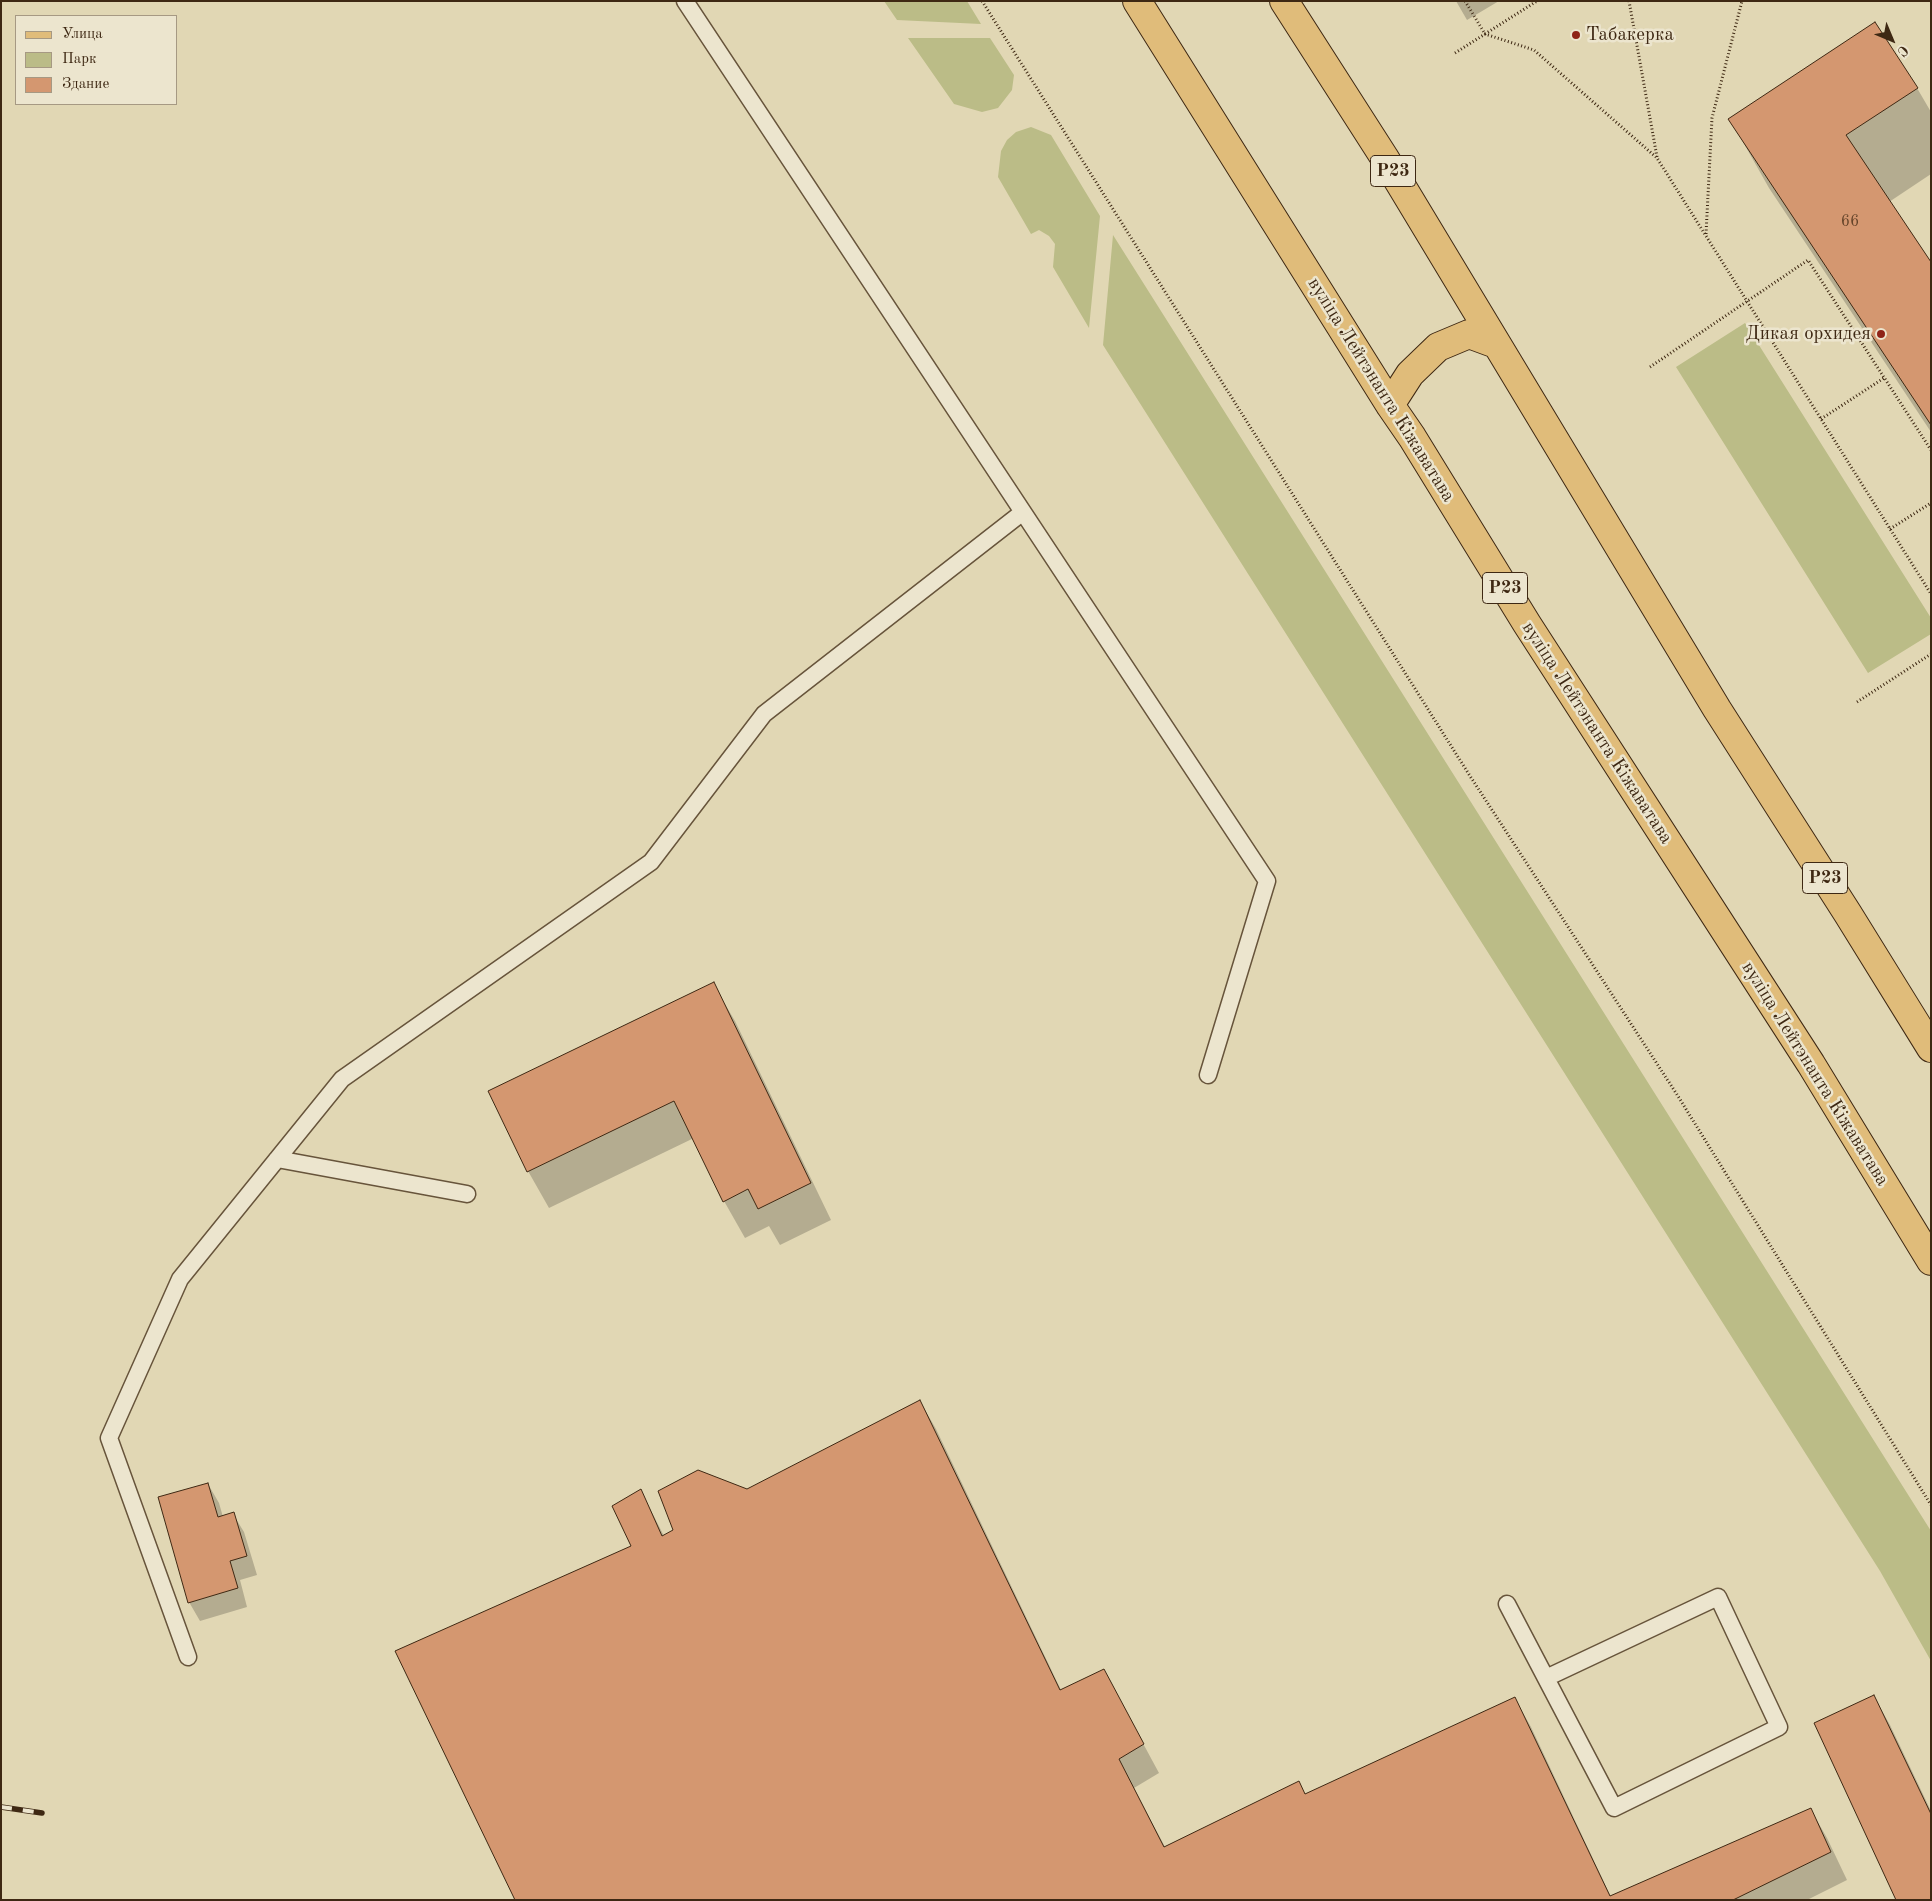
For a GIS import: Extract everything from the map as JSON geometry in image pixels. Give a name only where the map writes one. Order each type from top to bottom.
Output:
[{"type":"main road","name":"вуліца Лейтэнанта Кіжаватава","points":[[1137,1],[1390,405],[1412,437],[1532,632],[1811,1064],[1931,1261]]},
{"type":"main road","name":"Р23","points":[[1284,1],[1384,157],[1717,709],[1931,1048]]},
{"type":"main road","points":[[1390,405],[1410,374],[1438,347],[1468,334],[1496,344]]},
{"type":"lane","points":[[685,1],[1267,880],[1208,1075]]},
{"type":"lane","points":[[188,1657],[109,1438],[180,1279],[342,1079],[651,862],[764,714],[1023,512]]},
{"type":"lane","points":[[277,1159],[467,1194]]},
{"type":"lane","points":[[1507,1604],[1614,1808],[1779,1727],[1718,1597],[1546,1678]]},
{"type":"path","points":[[982,1],[1470,776],[1676,1093],[1931,1505]]},
{"type":"path","points":[[1465,1],[1485,34],[1534,50],[1657,158],[1931,594]]},
{"type":"path","points":[[1456,54],[1537,1]]},
{"type":"path","points":[[1628,1],[1657,158]]},
{"type":"path","points":[[1706,236],[1712,118],[1742,1]]},
{"type":"path","points":[[1650,367],[1808,260],[1931,450]]},
{"type":"path","points":[[1821,419],[1884,378]]},
{"type":"path","points":[[1890,529],[1931,503]]},
{"type":"path","points":[[1857,702],[1931,654]]},
{"type":"green space","points":[[884,1],[967,1],[981,24],[897,20]]},
{"type":"green space","points":[[908,38],[990,38],[1014,75],[1012,90],[998,108],[982,112],[954,104]]},
{"type":"green space","points":[[1031,127],[1051,135],[1100,216],[1089,328],[1053,267],[1055,244],[1049,236],[1039,230],[1031,234],[998,177],[1001,151],[1007,140],[1016,132]]},
{"type":"green space","points":[[1113,235],[1931,1531],[1931,1661],[1880,1571],[1103,345]]},
{"type":"green space","points":[[1745,323],[1931,618],[1931,634],[1868,673],[1676,367]]},
{"type":"building","points":[[1875,22],[1918,88],[1846,135],[1931,262],[1931,425],[1728,119]]},
{"type":"building","points":[[714,982],[811,1183],[758,1209],[748,1189],[723,1202],[674,1101],[527,1172],[488,1091]]},
{"type":"building","points":[[920,1400],[1060,1690],[1104,1669],[1144,1744],[1119,1759],[1164,1847],[1299,1781],[1305,1794],[1515,1697],[1610,1896],[1811,1808],[1831,1852],[1733,1900],[515,1900],[395,1651],[631,1546],[612,1506],[641,1489],[662,1536],[673,1530],[658,1491],[698,1470],[747,1489]]},
{"type":"building","points":[[208,1483],[218,1517],[234,1512],[247,1556],[230,1561],[238,1588],[188,1603],[158,1497]]},
{"type":"building","points":[[1874,1695],[1931,1814],[1931,1900],[1896,1900],[1814,1723]]},
{"type":"railway","points":[[1,1807],[42,1813]]},
{"type":"place","name":"Табакерка","points":[[1576,35]]},
{"type":"place","name":"Дикая орхидея","points":[[1881,334]]}]
